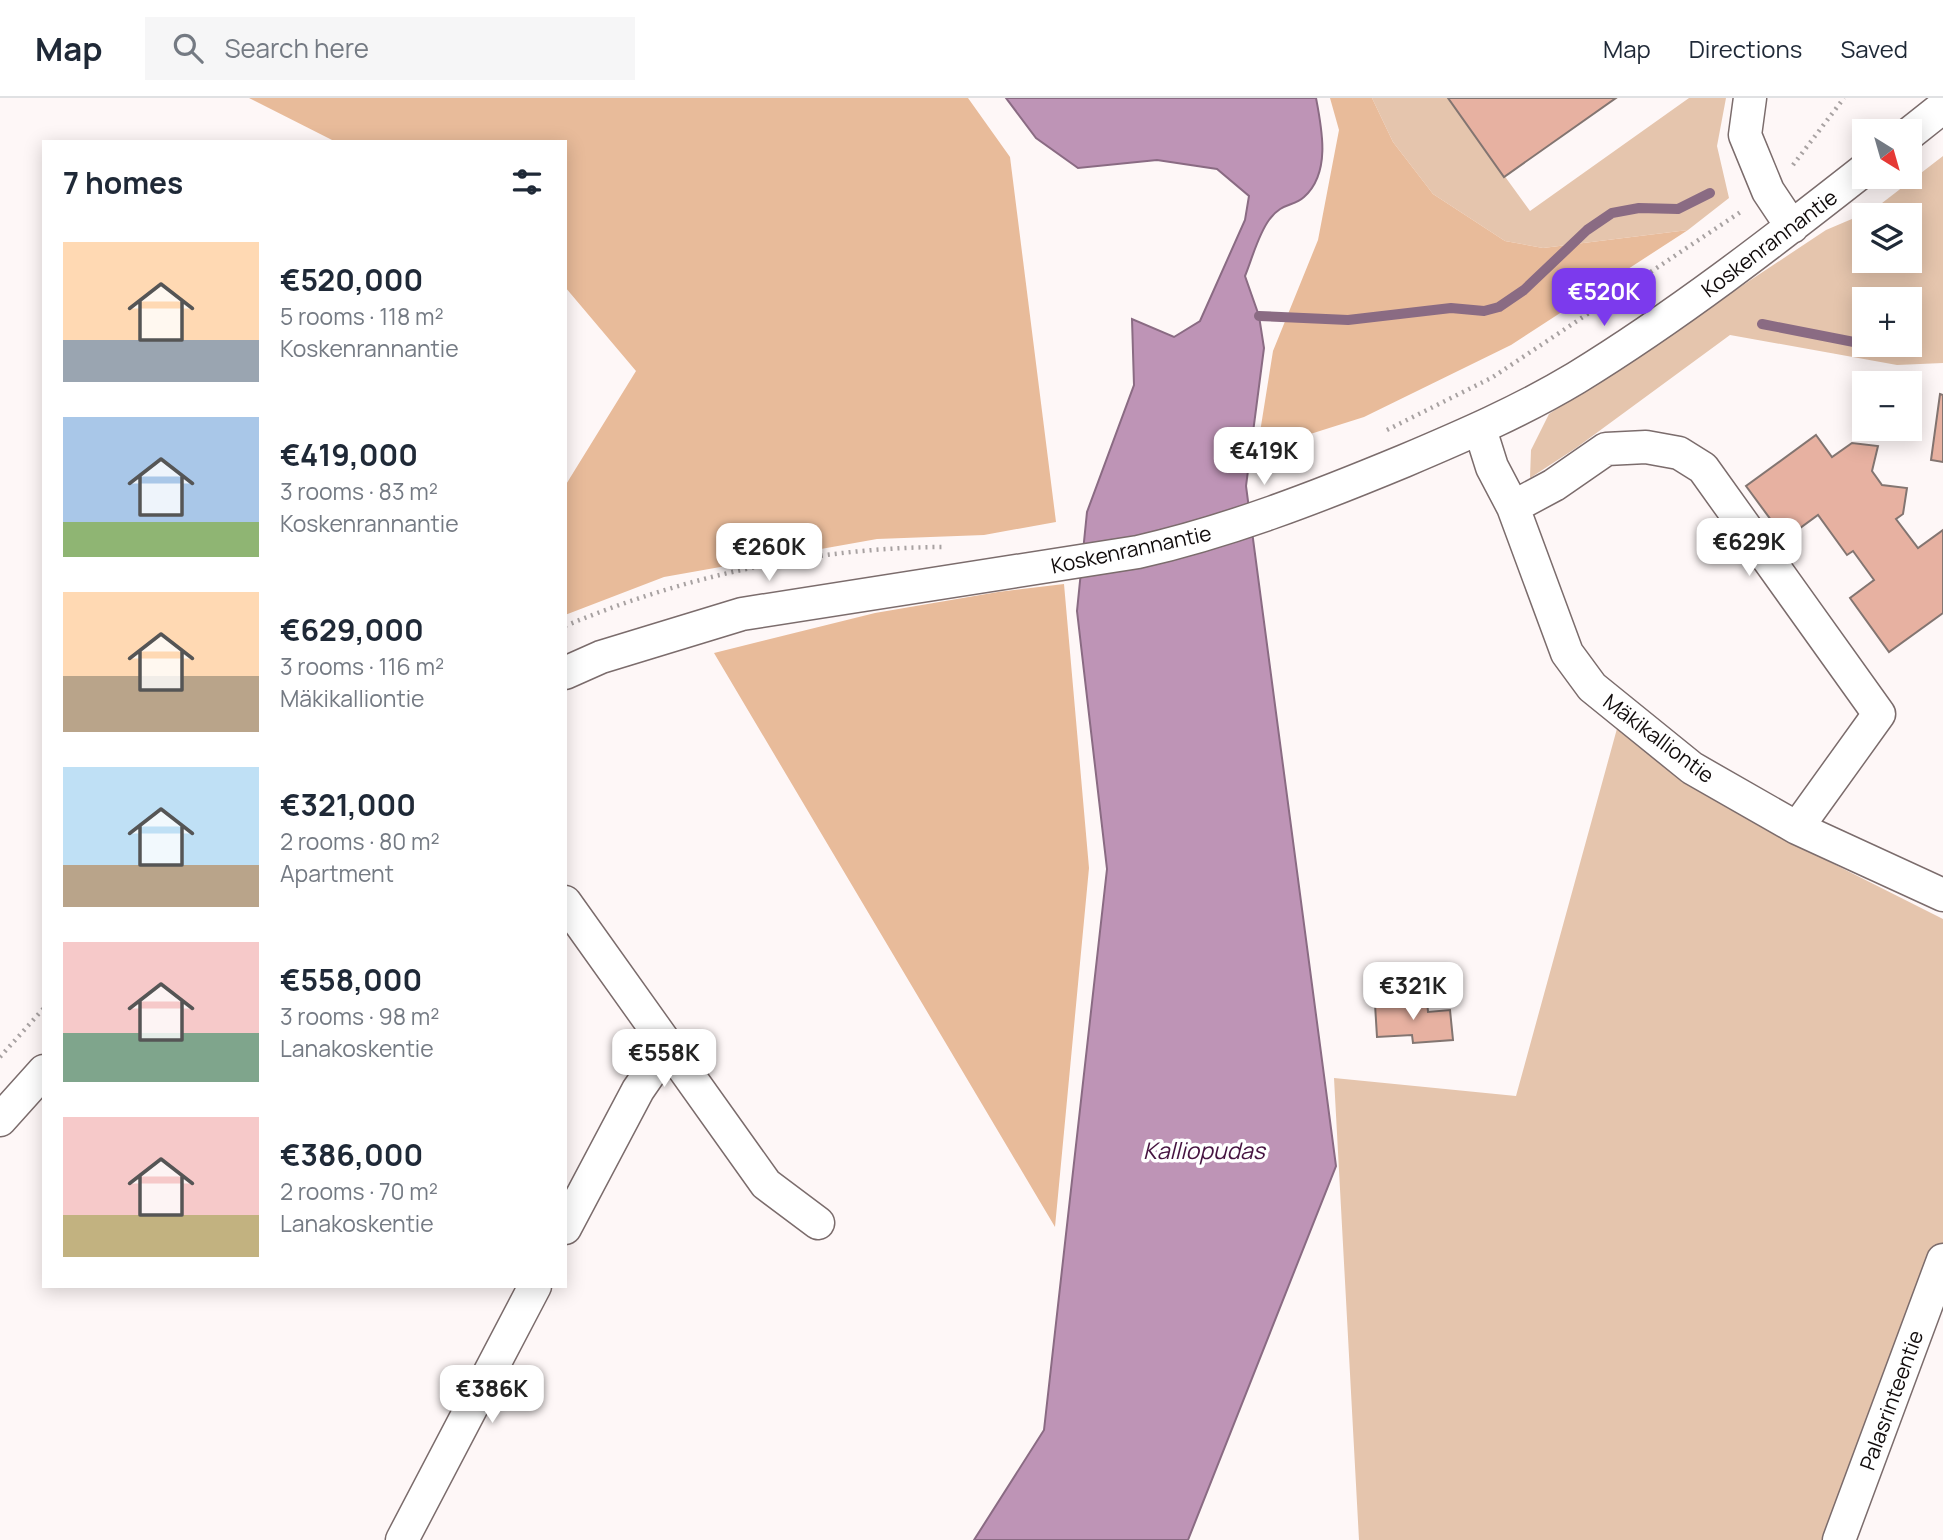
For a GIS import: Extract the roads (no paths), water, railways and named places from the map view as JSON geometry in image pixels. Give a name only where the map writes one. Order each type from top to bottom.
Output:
[{"type":"street","points":[[1750,98],[1745,135],[1768,191],[1792,227]]},
{"type":"street","points":[[1922,124],[1943,107]]},
{"type":"street","name":"Koskenrannantie","points":[[570,661],[601,657],[742,614],[874,591],[1138,552],[1203,537],[1343,486],[1480,429],[1586,372],[1683,308],[1852,180]]},
{"type":"street","name":"Mäkikalliontie","points":[[1480,429],[1492,467],[1513,507],[1566,653],[1592,687],[1692,768],[1797,828],[1943,895]]},
{"type":"street","points":[[1513,507],[1554,485],[1606,449],[1646,447],[1679,453],[1703,468],[1879,714],[1797,828]]},
{"type":"street","points":[[567,905],[766,1184],[818,1223]]},
{"type":"street","points":[[567,1224],[638,1090],[667,1048]]},
{"type":"street","points":[[0,1120],[42,1073]]},
{"type":"street","name":"Palasrinteentie","points":[[1839,1540],[1943,1260]]},
{"type":"street","points":[[402,1540],[534,1288]]},
{"type":"water","name":"Kalliopudas","points":[[1006,98],[1316,98],[1322,137],[1321,163],[1313,187],[1300,200],[1278,210],[1269,220],[1258,240],[1245,276],[1259,316],[1264,348],[1246,486],[1336,1166],[1188,1540],[974,1540],[1044,1430],[1107,869],[1077,611],[1087,512],[1134,385],[1132,319],[1174,337],[1200,321],[1245,220],[1249,196],[1217,169],[1157,160],[1078,168],[1036,138]]},
{"type":"waterway","points":[[1259,316],[1348,320],[1451,308],[1484,311],[1499,307],[1524,290],[1587,230],[1612,213],[1639,208],[1678,209],[1710,193]]},
{"type":"waterway","points":[[1762,324],[1852,342]]}]
